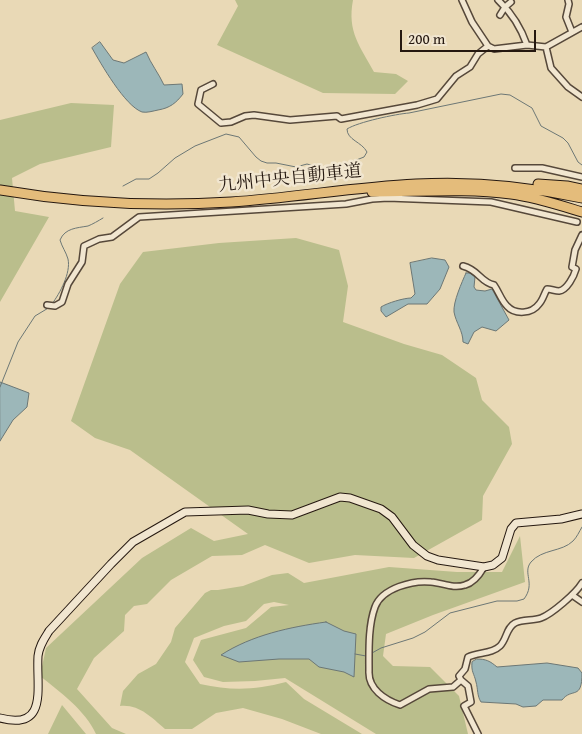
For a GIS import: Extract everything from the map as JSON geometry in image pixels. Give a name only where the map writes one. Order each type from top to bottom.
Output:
[{"type":"highway","points":[[416,184],[468,181],[567,186],[582,189]]},
{"type":"highway","name":"九州中央自動車道","points":[[0,190],[85,201],[138,204],[192,204],[240,201],[416,184],[502,185],[532,188],[582,198]]},
{"type":"highway","name":"九州中央自動車道","points":[[0,194],[85,205],[186,208],[359,192],[473,187],[536,193],[582,202]]},
{"type":"highway","points":[[359,192],[450,190],[497,192],[531,198],[580,213]]},
{"type":"street","points":[[462,0],[472,22],[488,46],[499,50],[527,45],[546,47],[582,27]]},
{"type":"street","points":[[498,0],[519,27],[527,45]]},
{"type":"street","points":[[568,0],[566,17],[572,32]]},
{"type":"street","points":[[500,15],[511,2]]},
{"type":"street","points":[[213,84],[201,90],[198,104],[221,123],[232,122],[245,116],[254,115],[290,120],[337,116],[341,119],[417,105],[436,99],[456,76],[470,67],[478,54],[488,46]]},
{"type":"street","points":[[546,47],[551,68],[568,88],[582,97]]},
{"type":"street","points":[[515,168],[542,168],[582,178]]},
{"type":"street","points":[[47,305],[54,306],[62,302],[68,284],[82,262],[84,246],[99,239],[112,237],[140,217],[346,204],[388,198],[491,202],[579,222],[580,213]]},
{"type":"street","points":[[463,266],[478,272],[486,283],[494,286],[506,306],[515,312],[525,312],[534,309],[540,304],[547,289],[559,291],[565,288],[571,280],[576,269],[572,267],[575,250],[582,235]]},
{"type":"street","points":[[0,718],[13,722],[24,720],[31,715],[36,708],[38,699],[38,655],[41,644],[49,632],[111,564],[134,542],[185,512],[248,510],[268,514],[292,515],[340,497],[350,498],[381,509],[392,517],[413,545],[427,556],[438,560],[484,567],[493,565],[502,558],[511,529],[516,523],[561,519],[582,514]]},
{"type":"street","points":[[461,680],[453,687],[429,689],[400,705],[391,702],[377,692],[369,680],[372,620],[379,599],[390,591],[419,582],[433,582],[452,587],[470,584],[484,567]]},
{"type":"street","points":[[478,734],[464,706],[471,702],[468,696],[468,686],[459,676],[465,669],[468,657],[496,648],[505,640],[513,624],[542,617],[572,595],[582,583]]},
{"type":"street","points":[[572,595],[582,602]]},
{"type":"green space","points":[[235,0],[353,0],[353,30],[374,72],[396,74],[408,81],[395,94],[323,93],[217,45],[238,6]]},
{"type":"green space","points":[[71,103],[114,105],[111,147],[40,164],[12,178],[15,211],[49,217],[0,302],[0,120]]},
{"type":"green space","points":[[296,238],[339,250],[348,286],[343,322],[404,344],[442,355],[476,378],[482,400],[509,427],[512,444],[483,496],[482,520],[414,558],[355,555],[309,563],[265,545],[242,555],[212,556],[171,580],[147,604],[134,606],[125,615],[124,631],[94,658],[77,689],[112,728],[126,734],[96,734],[79,709],[40,676],[46,648],[142,558],[191,528],[214,541],[248,534],[130,450],[95,438],[71,421],[120,284],[143,252],[219,243]]},
{"type":"green space","points":[[520,536],[525,582],[386,634],[383,656],[393,666],[430,667],[459,696],[468,734],[376,734],[285,678],[223,682],[204,677],[193,660],[201,640],[246,628],[271,607],[289,605],[274,602],[264,604],[246,621],[224,626],[194,638],[185,662],[200,684],[243,689],[286,682],[304,699],[362,734],[321,734],[282,719],[243,708],[216,713],[192,729],[165,729],[139,709],[120,706],[123,691],[138,674],[156,664],[171,642],[175,628],[205,593],[211,590],[243,586],[272,575],[288,573],[304,583],[389,567],[457,572],[502,572]]},
{"type":"green space","points":[[62,705],[86,734],[48,734]]},
{"type":"water","points":[[100,42],[113,60],[124,63],[146,52],[164,85],[182,84],[183,94],[166,108],[142,112],[135,108],[114,84],[92,48]]},
{"type":"water","points":[[432,258],[445,260],[449,267],[440,289],[427,304],[408,304],[386,317],[381,311],[381,307],[411,298],[415,294],[410,263]]},
{"type":"water","points":[[466,273],[470,273],[475,277],[474,287],[476,290],[485,291],[492,289],[509,320],[496,331],[482,327],[474,332],[468,344],[463,342],[454,312],[456,298]]},
{"type":"water","points":[[0,382],[29,393],[27,407],[13,420],[0,441]]},
{"type":"water","points":[[326,622],[344,631],[356,634],[354,677],[344,672],[319,667],[309,659],[239,662],[221,655],[258,637],[299,626]]},
{"type":"water","points":[[477,659],[488,661],[497,667],[547,663],[578,668],[582,673],[582,682],[576,692],[569,694],[562,700],[543,700],[536,706],[523,707],[516,704],[481,702],[472,668],[472,662]]},
{"type":"waterway","points":[[123,186],[136,179],[149,179],[175,158],[195,146],[226,134],[239,137],[256,157],[267,163],[296,167],[307,164],[325,169],[341,166],[364,157],[367,152],[349,136],[347,129],[352,126],[368,121],[501,94],[510,95],[532,108],[541,126],[563,138],[568,143],[578,162],[582,165]]},
{"type":"waterway","points":[[52,304],[61,289],[69,265],[60,240],[62,236],[68,231],[88,226],[103,218]]},
{"type":"waterway","points":[[0,387],[18,342],[35,316],[50,307]]},
{"type":"waterway","points":[[372,653],[425,632],[450,613],[497,601],[524,599],[529,588],[528,570],[531,562],[541,555],[568,545],[576,538],[582,527]]},
{"type":"waterway","points":[[355,654],[366,656]]}]
